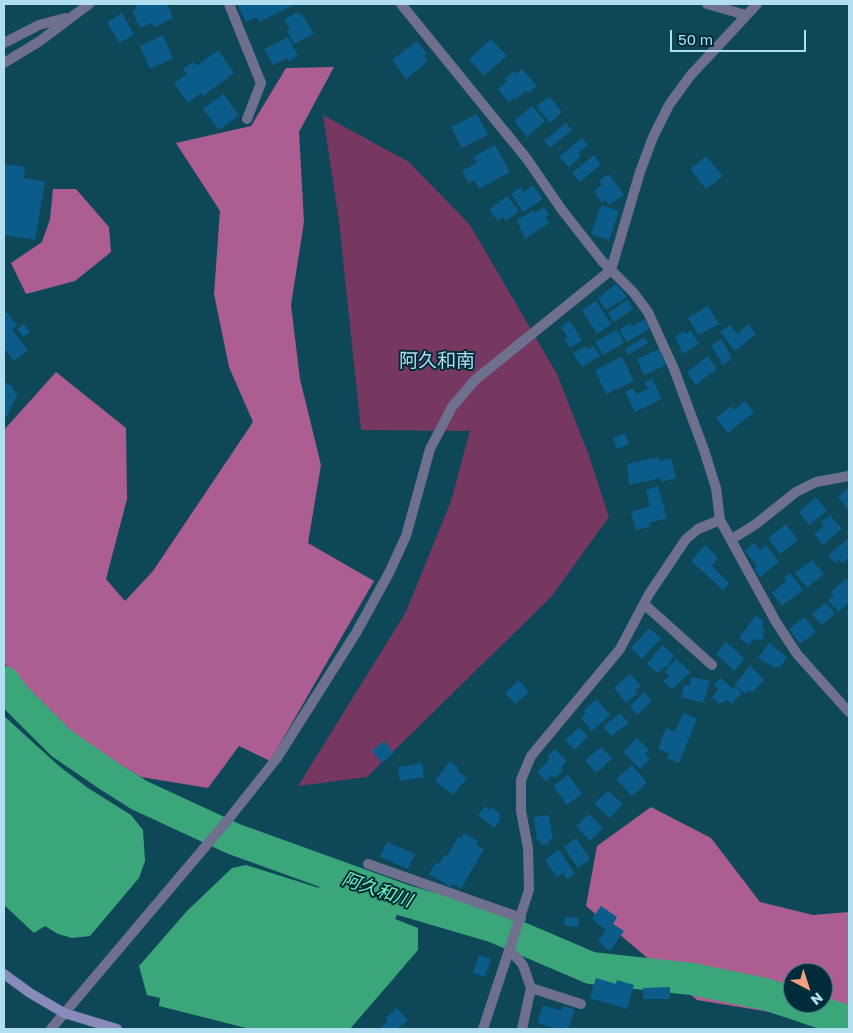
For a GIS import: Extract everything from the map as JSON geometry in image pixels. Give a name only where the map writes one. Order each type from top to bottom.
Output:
[{"type":"main road","points":[[4,974],[30,993],[64,1012],[117,1029]]},
{"type":"street","points":[[4,63],[40,41],[68,17],[89,4]]},
{"type":"street","points":[[229,4],[261,83],[247,119]]},
{"type":"street","points":[[401,4],[527,159],[562,210],[648,312],[674,369],[716,488],[720,520],[776,622],[797,654],[849,712]]},
{"type":"street","points":[[707,4],[746,15]]},
{"type":"street","points":[[51,1029],[227,821],[282,751],[356,633],[389,573],[406,536],[430,449],[452,407],[475,380],[611,270],[640,172],[653,137],[670,105],[690,76],[757,4]]},
{"type":"street","points":[[4,43],[39,25],[68,17]]},
{"type":"street","points":[[732,539],[756,524],[796,492],[816,482],[849,476]]},
{"type":"street","points":[[483,1029],[529,890],[528,848],[521,811],[521,780],[531,756],[620,649],[644,604],[686,539],[698,528],[720,520]]},
{"type":"street","points":[[644,604],[712,665]]},
{"type":"street","points":[[368,864],[519,921]]},
{"type":"street","points":[[510,948],[523,965],[531,988],[522,1029]]},
{"type":"street","points":[[531,988],[581,1004]]},
{"type":"shaded area","points":[[334,67],[299,132],[304,222],[291,305],[300,379],[321,465],[308,543],[374,581],[270,761],[239,746],[208,788],[141,777],[77,739],[4,663],[4,430],[56,372],[126,428],[127,499],[106,579],[125,601],[153,571],[253,422],[229,367],[214,294],[220,211],[176,143],[251,126],[286,68]]},
{"type":"shaded area","points":[[323,115],[409,162],[470,225],[557,374],[588,453],[609,517],[551,597],[367,777],[298,786],[406,612],[451,501],[470,431],[361,430],[339,221]]},
{"type":"shaded area","points":[[53,189],[76,189],[109,227],[111,252],[75,281],[26,294],[11,263],[42,242],[50,219]]},
{"type":"shaded area","points":[[4,716],[59,766],[88,788],[131,815],[143,830],[145,861],[139,878],[90,936],[72,938],[58,934],[45,926],[34,933],[4,905]]},
{"type":"shaded area","points":[[651,807],[711,838],[760,902],[813,915],[849,912],[849,1025],[697,1000],[586,906],[597,846]]},
{"type":"shaded area","points":[[246,865],[319,888],[325,872],[403,900],[395,919],[418,928],[418,950],[350,1029],[250,1029],[159,1006],[160,998],[147,995],[139,966],[187,911],[232,868]]},
{"type":"building","points":[[135,4],[167,4],[173,18],[154,27],[152,23],[140,28],[132,11],[137,9]]},
{"type":"building","points":[[237,4],[296,4],[259,22],[257,17],[246,22]]},
{"type":"building","points":[[297,12],[299,15],[301,13],[314,34],[294,44],[287,31],[290,29],[284,20]]},
{"type":"building","points":[[122,13],[134,35],[119,43],[107,22]]},
{"type":"building","points":[[163,35],[173,58],[150,69],[140,46]]},
{"type":"building","points":[[288,37],[298,56],[289,61],[287,58],[273,65],[264,49]]},
{"type":"building","points":[[491,39],[507,56],[484,76],[469,59]]},
{"type":"building","points":[[417,41],[427,54],[424,56],[428,61],[406,79],[392,60]]},
{"type":"building","points":[[218,50],[234,73],[203,96],[201,93],[188,103],[174,83],[187,74],[183,69],[193,62],[197,66]]},
{"type":"building","points":[[522,69],[537,86],[528,93],[526,91],[515,100],[513,98],[509,102],[498,89],[514,71],[516,74]]},
{"type":"building","points":[[223,94],[239,115],[219,130],[203,109]]},
{"type":"building","points":[[550,97],[562,112],[550,123],[536,106]]},
{"type":"building","points":[[532,106],[545,121],[527,137],[514,121]]},
{"type":"building","points":[[477,114],[488,135],[462,148],[451,127]]},
{"type":"building","points":[[566,123],[572,130],[550,148],[544,141]]},
{"type":"building","points":[[582,138],[588,145],[579,153],[581,156],[569,167],[559,157]]},
{"type":"building","points":[[495,145],[510,172],[479,189],[475,180],[469,183],[462,171],[477,163],[473,157]]},
{"type":"building","points":[[594,155],[601,164],[580,182],[572,173]]},
{"type":"building","points":[[706,156],[723,176],[706,189],[690,169]]},
{"type":"building","points":[[4,164],[25,167],[24,178],[45,182],[35,240],[4,235]]},
{"type":"building","points":[[609,174],[624,195],[609,205],[605,200],[602,203],[594,191],[602,185],[599,181]]},
{"type":"building","points":[[533,185],[543,199],[523,212],[511,194],[521,187],[524,192]]},
{"type":"building","points":[[507,196],[519,211],[506,221],[503,217],[498,221],[489,210]]},
{"type":"building","points":[[601,205],[619,211],[609,240],[591,234]]},
{"type":"building","points":[[544,207],[549,215],[545,217],[549,223],[525,239],[517,220],[534,210],[535,213]]},
{"type":"building","points":[[616,284],[627,297],[606,310],[598,298]]},
{"type":"building","points":[[628,300],[633,309],[614,322],[608,313]]},
{"type":"building","points":[[596,301],[611,324],[597,334],[582,310]]},
{"type":"building","points":[[708,306],[719,324],[698,335],[688,318]]},
{"type":"building","points":[[6,312],[17,325],[12,330],[28,350],[14,361],[4,348],[4,314]]},
{"type":"building","points":[[644,319],[650,328],[627,342],[619,330],[630,323],[632,327]]},
{"type":"building","points":[[570,321],[582,340],[570,348],[564,339],[568,337],[561,327]]},
{"type":"building","points":[[24,324],[30,332],[23,337],[17,329]]},
{"type":"building","points":[[748,324],[756,334],[735,351],[720,332],[730,325],[737,334]]},
{"type":"building","points":[[617,330],[624,343],[603,355],[595,342]]},
{"type":"building","points":[[684,331],[686,334],[691,331],[699,344],[683,354],[675,337]]},
{"type":"building","points":[[645,337],[648,343],[628,355],[625,349]]},
{"type":"building","points":[[721,339],[731,356],[729,357],[731,360],[723,365],[711,345]]},
{"type":"building","points":[[586,346],[588,349],[594,346],[600,356],[582,367],[573,353]]},
{"type":"building","points":[[659,349],[666,365],[644,375],[637,359]]},
{"type":"building","points":[[708,356],[717,369],[696,385],[687,372]]},
{"type":"building","points":[[622,357],[634,381],[606,394],[595,370]]},
{"type":"building","points":[[652,379],[662,399],[635,412],[625,392],[633,388],[636,394],[648,389],[645,382]]},
{"type":"building","points":[[4,382],[13,387],[12,390],[18,393],[7,417],[4,415]]},
{"type":"building","points":[[745,401],[754,412],[728,433],[716,418],[731,406],[734,410]]},
{"type":"building","points":[[625,433],[629,444],[617,449],[613,438]]},
{"type":"building","points":[[658,457],[659,461],[671,458],[676,478],[661,482],[661,478],[629,485],[627,464]]},
{"type":"building","points":[[658,486],[667,518],[649,523],[650,527],[636,530],[631,512],[650,506],[646,490]]},
{"type":"building","points":[[849,487],[849,511],[838,497]]},
{"type":"building","points":[[816,497],[827,511],[809,525],[799,512]]},
{"type":"building","points":[[830,515],[842,529],[823,545],[814,534],[824,526],[821,522]]},
{"type":"building","points":[[786,524],[798,540],[780,554],[768,538]]},
{"type":"building","points":[[849,538],[849,558],[842,563],[839,559],[835,563],[828,555]]},
{"type":"building","points":[[754,543],[760,550],[766,545],[779,562],[760,577],[754,569],[757,566],[745,551]]},
{"type":"building","points":[[705,545],[718,558],[712,566],[729,583],[723,590],[691,561]]},
{"type":"building","points":[[812,560],[824,574],[807,588],[795,573]]},
{"type":"building","points":[[790,573],[803,590],[782,606],[772,593],[786,581],[784,578]]},
{"type":"building","points":[[846,579],[849,583],[849,603],[838,612],[828,600],[834,595],[831,592]]},
{"type":"building","points":[[826,603],[835,614],[821,625],[812,614]]},
{"type":"building","points":[[756,615],[764,622],[762,627],[765,630],[763,635],[765,636],[761,640],[753,639],[749,645],[739,638]]},
{"type":"building","points":[[805,617],[816,632],[800,644],[789,629]]},
{"type":"building","points":[[649,628],[661,638],[642,659],[631,648]]},
{"type":"building","points":[[726,642],[744,658],[735,671],[716,654]]},
{"type":"building","points":[[769,643],[787,657],[780,667],[777,666],[775,668],[758,658]]},
{"type":"building","points":[[662,645],[674,655],[667,668],[665,666],[658,673],[647,664]]},
{"type":"building","points":[[676,659],[691,672],[672,689],[663,681],[670,676],[665,672]]},
{"type":"building","points":[[750,665],[764,680],[752,693],[749,691],[746,694],[735,685]]},
{"type":"building","points":[[630,674],[641,686],[635,691],[637,694],[626,703],[614,688]]},
{"type":"building","points":[[692,677],[710,681],[703,703],[681,697],[684,685],[689,686]]},
{"type":"building","points":[[721,678],[733,689],[736,686],[742,693],[731,704],[728,700],[719,704],[712,697],[719,690],[714,685]]},
{"type":"building","points":[[519,680],[529,692],[515,704],[505,693]]},
{"type":"building","points":[[644,692],[652,701],[637,715],[630,706]]},
{"type":"building","points":[[597,699],[610,715],[592,731],[581,718],[586,713],[584,710]]},
{"type":"building","points":[[620,713],[629,723],[611,736],[603,727]]},
{"type":"building","points":[[683,713],[697,719],[679,763],[667,758],[669,753],[658,749],[666,728],[675,732]]},
{"type":"building","points":[[579,727],[588,736],[575,750],[565,741]]},
{"type":"building","points":[[637,738],[649,750],[645,754],[650,759],[640,769],[623,752]]},
{"type":"building","points":[[384,741],[394,753],[382,763],[372,751]]},
{"type":"building","points":[[602,747],[612,759],[596,773],[585,760]]},
{"type":"building","points":[[555,749],[566,761],[561,768],[563,770],[555,778],[552,775],[546,781],[537,772],[550,759],[547,757]]},
{"type":"building","points":[[450,761],[459,768],[457,771],[467,778],[453,795],[435,781]]},
{"type":"building","points":[[422,763],[424,777],[400,781],[398,767]]},
{"type":"building","points":[[632,765],[647,783],[632,796],[616,779]]},
{"type":"building","points":[[568,775],[582,794],[567,805],[553,786]]},
{"type":"building","points":[[608,791],[623,804],[610,818],[594,803]]},
{"type":"building","points":[[485,806],[489,810],[492,807],[501,815],[499,817],[501,819],[494,828],[478,815]]},
{"type":"building","points":[[589,814],[603,828],[590,841],[576,826]]},
{"type":"building","points":[[549,815],[553,839],[548,840],[549,844],[541,845],[540,840],[537,840],[534,817]]},
{"type":"building","points":[[464,833],[478,841],[476,845],[484,849],[461,889],[452,884],[451,887],[429,874],[436,862],[439,864],[444,855],[447,856],[458,837],[461,838]]},
{"type":"building","points":[[576,838],[590,859],[578,868],[564,847]]},
{"type":"building","points":[[387,842],[415,854],[408,869],[380,857]]},
{"type":"building","points":[[559,850],[575,874],[567,879],[563,873],[557,877],[545,860]]},
{"type":"building","points":[[601,906],[617,917],[613,924],[624,931],[610,951],[598,942],[606,930],[592,919]]},
{"type":"building","points":[[565,917],[579,918],[578,927],[564,925]]},
{"type":"building","points":[[479,955],[491,959],[485,977],[473,973]]},
{"type":"building","points":[[596,978],[616,984],[617,980],[634,985],[627,1009],[590,998]]},
{"type":"building","points":[[670,987],[670,999],[643,999],[643,988]]},
{"type":"building","points":[[543,1005],[561,1011],[563,1006],[575,1010],[568,1029],[561,1027],[561,1029],[557,1029],[537,1023]]},
{"type":"building","points":[[397,1008],[408,1020],[397,1029],[379,1029],[388,1021],[386,1018]]},
{"type":"waterway","name":"阿久和川","points":[[4,682],[15,697],[61,743],[109,776],[139,795],[234,839],[403,900],[495,927],[591,968],[692,979],[765,994],[783,1000]]},
{"type":"waterway","name":"阿久和川","points":[[822,1013],[849,1022]]},
{"type":"district","name":"阿久和南","points":[[437,361]]}]
